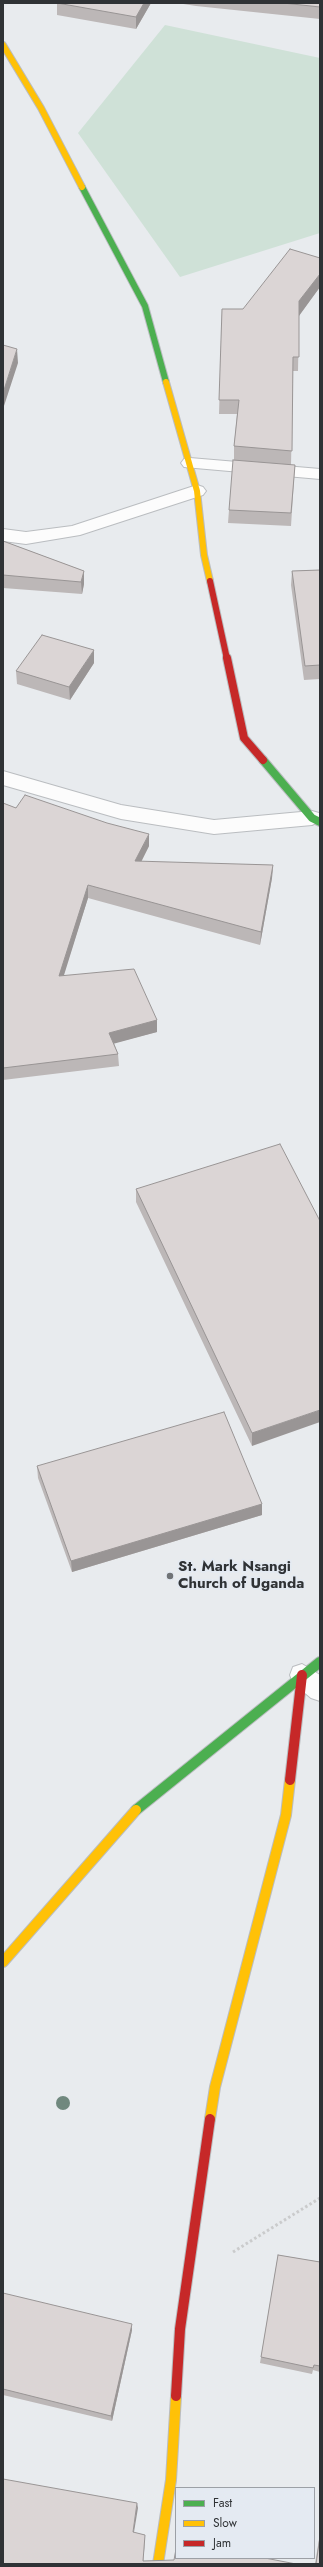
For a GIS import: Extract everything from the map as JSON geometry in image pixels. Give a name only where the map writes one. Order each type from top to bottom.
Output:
[{"type":"street","points":[[3,45],[40,108],[144,306],[197,491],[204,555],[244,738],[316,820]]},
{"type":"street","points":[[190,463],[320,474]]},
{"type":"street","points":[[3,535],[26,538],[74,531],[197,491]]},
{"type":"street","points":[[3,778],[121,812],[214,828],[316,820]]},
{"type":"street","points":[[311,1668],[320,1690]]},
{"type":"street","points":[[3,1962],[137,1809],[311,1668]]},
{"type":"street","points":[[158,2564],[171,2480],[180,2329],[215,2087],[286,1815],[311,1668]]},
{"type":"path","points":[[185,2292],[227,2255],[320,2198]]},
{"type":"green space","points":[[165,25],[320,58],[320,233],[180,277],[78,133]]},
{"type":"building","points":[[57,3],[144,3],[136,17]]},
{"type":"building","points":[[283,3],[320,3],[320,7]]},
{"type":"building","points":[[290,249],[320,258],[320,274],[299,301],[299,357],[293,357],[292,451],[234,446],[239,400],[219,400],[222,309],[243,309]]},
{"type":"building","points":[[3,345],[17,349],[3,393]]},
{"type":"building","points":[[233,460],[295,465],[291,513],[229,510]]},
{"type":"building","points":[[3,541],[84,571],[81,582],[3,575]]},
{"type":"building","points":[[320,570],[320,665],[305,666],[292,571]]},
{"type":"building","points":[[42,635],[94,650],[69,687],[16,671]]},
{"type":"building","points":[[25,795],[107,823],[149,834],[135,861],[273,865],[261,932],[88,885],[59,976],[134,969],[157,1020],[109,1033],[118,1054],[3,1068],[3,803],[16,808]]},
{"type":"building","points":[[280,1144],[320,1221],[320,1410],[252,1433],[136,1189]]},
{"type":"building","points":[[224,1412],[262,1504],[71,1561],[37,1466]]},
{"type":"building","points":[[278,2255],[320,2262],[320,2366],[314,2365],[313,2368],[261,2357]]},
{"type":"building","points":[[3,2293],[132,2324],[111,2416],[3,2389]]},
{"type":"building","points":[[3,2479],[137,2503],[133,2532],[145,2535],[143,2561],[174,2560],[175,2554],[175,2559],[270,2559],[296,2564],[3,2564]]},
{"type":"building","points":[[320,2537],[320,2564],[316,2564]]},
{"type":"traffic: fast","points":[[82,187],[145,306],[166,382]]},
{"type":"traffic: fast","points":[[263,760],[312,818],[320,822]]},
{"type":"traffic: fast","points":[[136,1810],[320,1662]]},
{"type":"traffic: slow","points":[[3,45],[41,108],[82,187]]},
{"type":"traffic: slow","points":[[166,382],[197,491],[204,555],[210,581]]},
{"type":"traffic: slow","points":[[210,2119],[215,2087],[286,1815],[290,1780]]},
{"type":"traffic: slow","points":[[3,1962],[136,1810]]},
{"type":"traffic: slow","points":[[158,2564],[171,2480],[176,2396]]},
{"type":"traffic: jam","points":[[210,581],[244,738],[263,760]]},
{"type":"traffic: jam","points":[[290,1780],[302,1675]]},
{"type":"traffic: jam","points":[[176,2396],[180,2329],[210,2119]]},
{"type":"place","name":"St. Mark Nsangi Church of Uganda","points":[[170,1576]]}]
